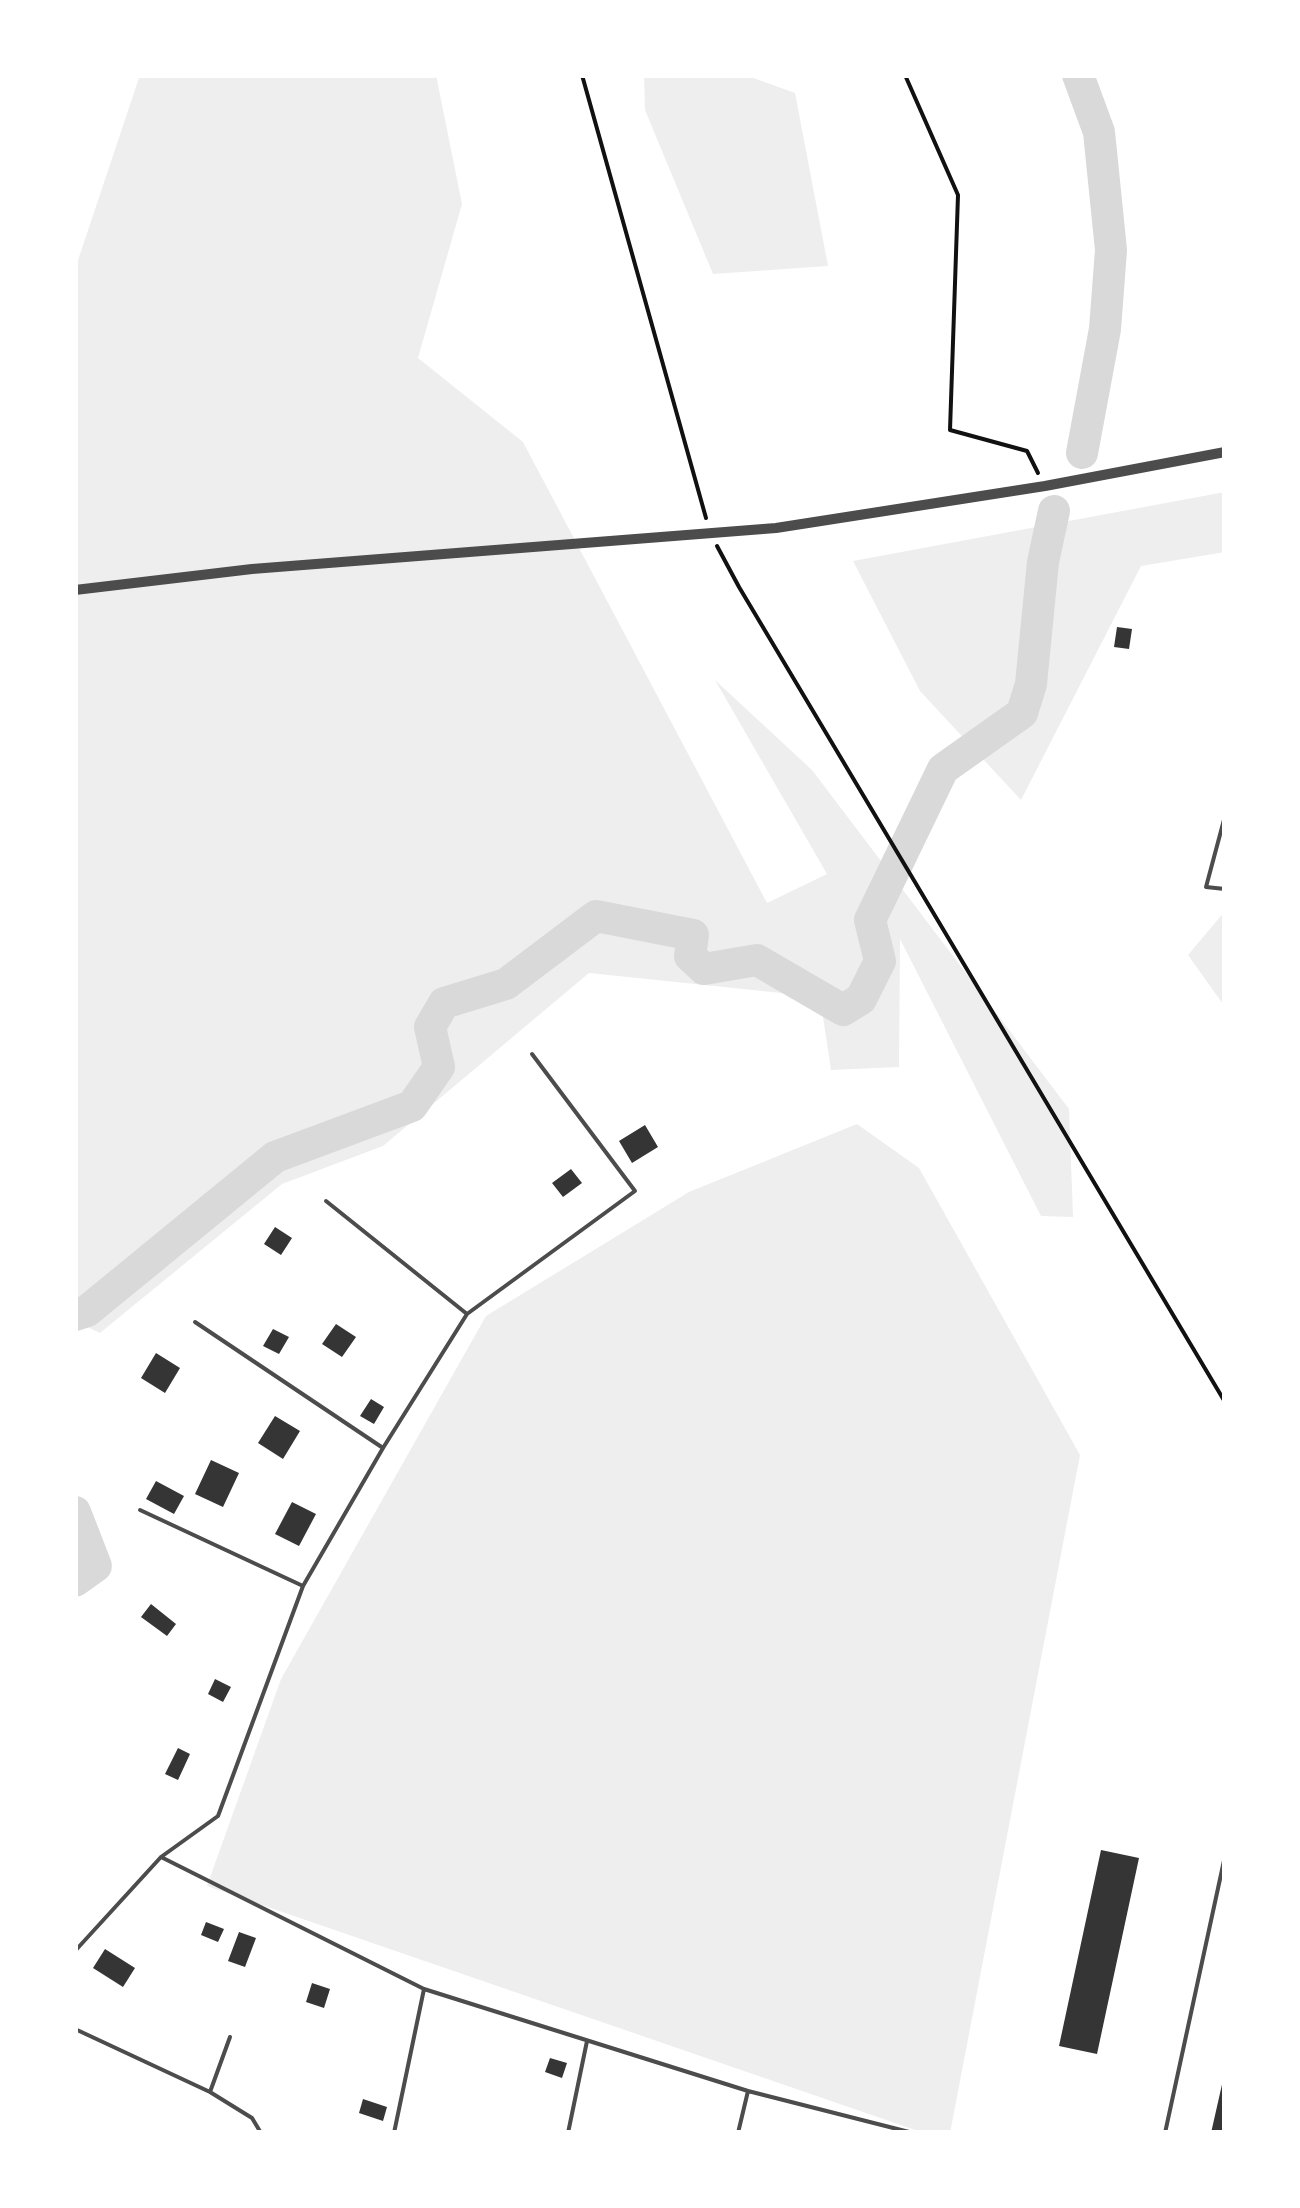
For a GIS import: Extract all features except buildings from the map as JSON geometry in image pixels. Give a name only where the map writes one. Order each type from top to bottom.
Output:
[{"type":"street","points":[[75,590],[252,568],[776,528],[1045,486],[1225,452]]},
{"type":"lane","points":[[1225,816],[1206,887],[1225,889]]},
{"type":"lane","points":[[75,1951],[161,1857],[218,1816],[303,1586],[466,1314],[635,1191],[532,1054]]},
{"type":"lane","points":[[326,1201],[466,1314]]},
{"type":"lane","points":[[194,1322],[383,1448]]},
{"type":"lane","points":[[140,1510],[303,1586]]},
{"type":"lane","points":[[1165,2133],[1225,1856]]},
{"type":"lane","points":[[161,1857],[424,1988],[748,2091],[913,2133]]},
{"type":"lane","points":[[394,2133],[424,1988]]},
{"type":"lane","points":[[75,2029],[210,2092],[252,2118],[260,2133]]},
{"type":"lane","points":[[210,2092],[230,2037]]},
{"type":"lane","points":[[568,2133],[587,2041]]},
{"type":"lane","points":[[738,2133],[748,2091]]},
{"type":"path","points":[[582,75],[711,534],[738,587],[1225,1402]]},
{"type":"path","points":[[905,75],[958,195],[950,430],[1027,451],[1045,486]]},
{"type":"shaded area","points":[[140,75],[436,75],[462,204],[418,358],[523,442],[767,903],[827,874],[715,680],[812,770],[1069,1109],[1073,1217],[1041,1216],[900,939],[899,1067],[831,1070],[820,997],[589,973],[383,1146],[282,1184],[100,1333],[75,1321],[75,269]]},
{"type":"shaded area","points":[[644,75],[745,75],[795,93],[828,266],[713,274],[645,110]]},
{"type":"shaded area","points":[[1225,492],[1225,552],[1141,566],[1021,800],[920,691],[853,561]]},
{"type":"shaded area","points":[[1225,911],[1225,1007],[1188,955]]},
{"type":"shaded area","points":[[857,1124],[919,1168],[1080,1455],[950,2133],[924,2133],[207,1886],[281,1679],[486,1316],[689,1192]]},
{"type":"waterway","points":[[1078,75],[1099,132],[1111,250],[1105,329],[1082,453]]},
{"type":"waterway","points":[[75,1315],[87,1311],[275,1157],[412,1106],[439,1067],[430,1027],[444,1003],[506,984],[596,916],[693,935],[690,956],[704,969],[757,960],[843,1010],[861,999],[880,961],[870,920],[943,769],[1022,713],[1031,684],[1043,562],[1054,511]]},
{"type":"waterway","points":[[75,1512],[96,1566],[75,1581]]}]
